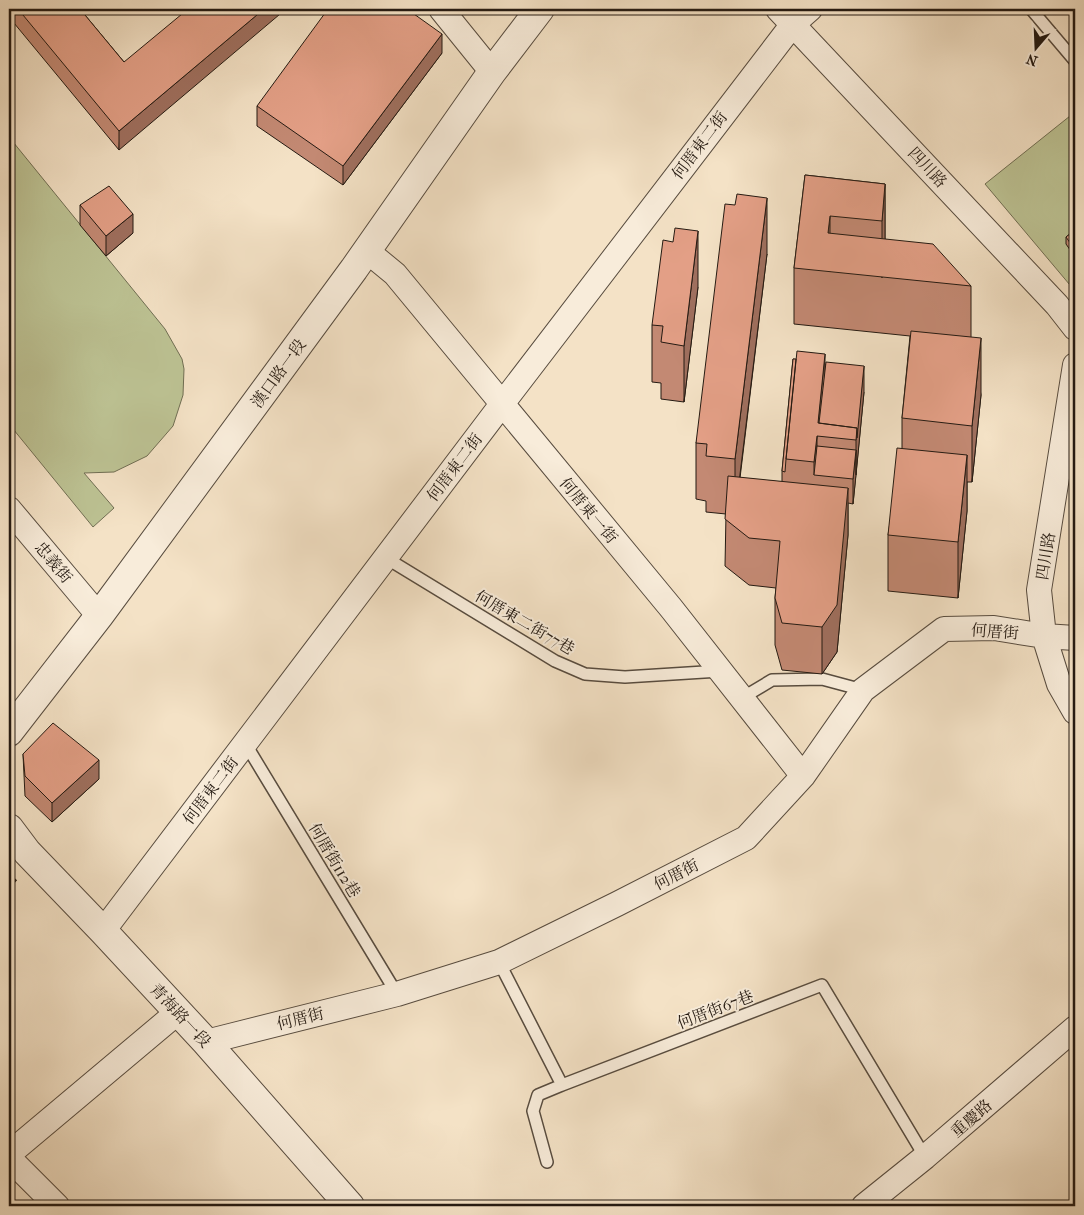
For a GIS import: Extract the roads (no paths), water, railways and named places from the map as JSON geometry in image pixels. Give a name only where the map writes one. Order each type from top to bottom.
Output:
[{"type":"street","points":[[441,9],[492,72]]},
{"type":"street","name":"漢口路一段","points":[[9,732],[99,616],[367,251],[492,72],[540,9]]},
{"type":"street","name":"四川路","points":[[794,14],[1057,305],[1075,328]]},
{"type":"street","name":"何厝東二街","points":[[103,931],[386,558],[794,14]]},
{"type":"street","name":"何厝東一街","points":[[367,251],[395,274],[671,608],[803,776]]},
{"type":"street","name":"四川路","points":[[1075,365],[1040,590],[1044,636],[1059,684],[1075,712]]},
{"type":"street","name":"忠義街","points":[[9,509],[99,616]]},
{"type":"street","name":"何厝街","points":[[206,1042],[397,994],[499,962],[618,904],[746,838],[803,776],[863,690],[944,629],[994,628],[1044,636],[1075,638]]},
{"type":"street","name":"青海路一段","points":[[9,828],[27,852],[206,1042],[350,1206]]},
{"type":"street","points":[[9,1154],[178,1012]]},
{"type":"street","name":"重慶路","points":[[864,1206],[925,1157],[1075,1028]]},
{"type":"street","points":[[9,1158],[57,1206]]},
{"type":"lane","points":[[1031,9],[1073,52]]},
{"type":"lane","name":"何厝東二街77巷","points":[[386,558],[555,661],[585,674],[625,677],[720,670]]},
{"type":"lane","points":[[742,698],[772,680],[822,679],[863,690]]},
{"type":"lane","name":"何厝街112巷","points":[[245,743],[397,994]]},
{"type":"lane","points":[[499,962],[562,1085],[538,1095],[533,1111],[547,1162]]},
{"type":"lane","name":"何厝街67巷","points":[[562,1085],[822,985],[925,1157]]}]
